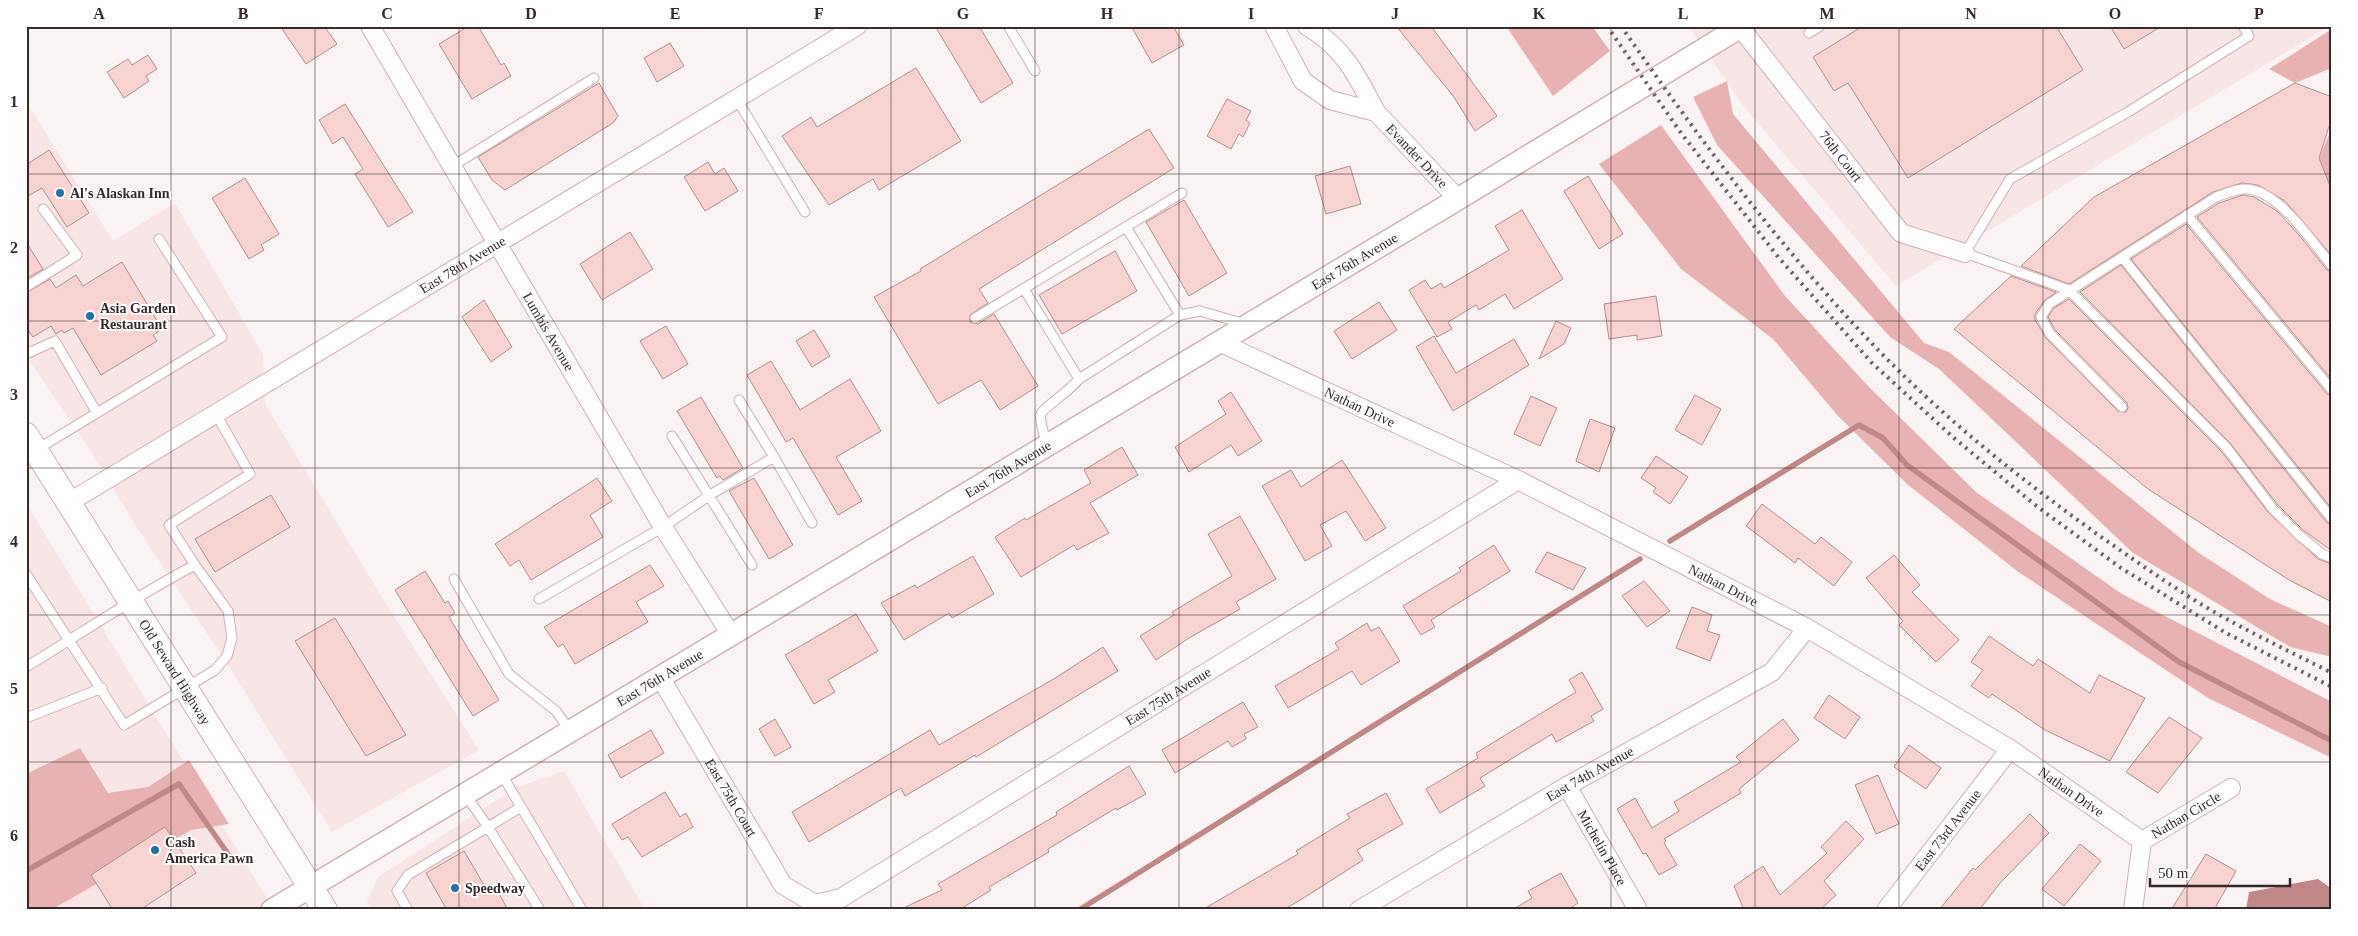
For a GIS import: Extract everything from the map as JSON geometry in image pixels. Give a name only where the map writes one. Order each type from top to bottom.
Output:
[{"type":"main road","name":"Old Seward Highway","points":[[31,442],[325,910]]},
{"type":"street","name":"Lumbis Avenue","points":[[370,26],[496,245],[663,527],[731,635]]},
{"type":"street","name":"East 78th Avenue","points":[[68,503],[857,26]]},
{"type":"street","name":"Evander Drive","points":[[1274,26],[1303,82],[1330,100],[1376,112]]},
{"type":"street","name":"Evander Drive","points":[[1307,26],[1321,35],[1352,65],[1376,112],[1458,199]]},
{"type":"street","name":"76th Court","points":[[1741,27],[1901,233],[1965,253]]},
{"type":"street","name":"East 76th Avenue","points":[[272,910],[1458,199],[1741,27]]},
{"type":"street","name":"Nathan Drive","points":[[1219,342],[1518,480],[1807,628],[2010,749],[2142,841]]},
{"type":"street","name":"East 75th Avenue","points":[[815,904],[841,898],[1518,480]]},
{"type":"street","name":"East 74th Avenue","points":[[1359,910],[1567,786],[1772,672],[1807,628]]},
{"type":"street","name":"East 75th Court","points":[[660,677],[783,885],[815,904]]},
{"type":"street","name":"East 73rd Avenue","points":[[1886,910],[2010,749]]},
{"type":"street","name":"Michelin Place","points":[[1567,786],[1638,910]]},
{"type":"street","name":"Nathan Circle","points":[[2142,841],[2231,788]]},
{"type":"street","points":[[2133,910],[2142,841]]},
{"type":"lane","points":[[1008,26],[1034,71]]},
{"type":"lane","points":[[1810,33],[1820,26]]},
{"type":"lane","points":[[2243,26],[2249,36],[2128,112],[2010,179],[1965,253],[2069,290],[2226,446],[2272,508],[2299,535],[2322,554],[2332,558]]},
{"type":"lane","points":[[451,167],[594,78]]},
{"type":"lane","points":[[736,98],[804,212]]},
{"type":"lane","points":[[2122,407],[2050,334],[2041,317],[2049,304],[2069,290],[2216,197],[2243,189],[2263,193],[2289,215],[2332,266]]},
{"type":"lane","points":[[975,318],[1182,193]]},
{"type":"lane","points":[[26,287],[76,255],[42,209]]},
{"type":"lane","points":[[2186,216],[2332,390]]},
{"type":"lane","points":[[1126,227],[1180,315]]},
{"type":"lane","points":[[31,442],[97,412],[222,337],[159,239]]},
{"type":"lane","points":[[2122,257],[2332,519]]},
{"type":"lane","points":[[1024,289],[1079,378]]},
{"type":"lane","points":[[1047,446],[1041,412],[1044,408],[1067,393],[1079,378],[1180,315],[1200,311],[1248,325]]},
{"type":"lane","points":[[26,354],[55,341],[97,412]]},
{"type":"lane","points":[[739,400],[812,523]]},
{"type":"lane","points":[[26,574],[71,640],[124,725],[215,670],[227,656],[232,638],[228,611],[169,525],[250,474],[216,414]]},
{"type":"lane","points":[[672,436],[752,565]]},
{"type":"lane","points":[[539,599],[663,527],[710,495],[774,458]]},
{"type":"lane","points":[[26,667],[159,583],[195,565]]},
{"type":"lane","points":[[454,579],[509,674],[556,711],[570,732]]},
{"type":"lane","points":[[26,718],[102,688]]},
{"type":"lane","points":[[501,772],[582,910]]},
{"type":"lane","points":[[465,794],[540,910]]},
{"type":"lane","points":[[408,910],[397,890],[408,876],[521,807]]},
{"type":"shaded area","points":[[1506,26],[1592,26],[1610,51],[1553,96]]},
{"type":"shaded area","points":[[1688,26],[2330,26],[1896,286],[1745,108]]},
{"type":"shaded area","points":[[2332,29],[2332,68],[2295,83],[2269,69]]},
{"type":"shaded area","points":[[1727,81],[1733,114],[1924,343],[1949,352],[2199,553],[2270,599],[2332,627],[2332,657],[2290,647],[2133,553],[1939,369],[1890,337],[1717,145],[1693,97]]},
{"type":"shaded area","points":[[26,101],[113,241],[175,203],[263,354],[265,404],[385,602],[479,750],[332,832],[228,665],[136,526],[92,453],[26,355]]},
{"type":"shaded area","points":[[1661,125],[1785,296],[1869,387],[1976,492],[2122,594],[2332,702],[2332,758],[2208,698],[2017,571],[1907,484],[1838,416],[1773,339],[1681,269],[1599,164]]},
{"type":"shaded area","points":[[2332,128],[2332,191],[2319,158]]},
{"type":"shaded area","points":[[26,503],[274,910],[26,910]]},
{"type":"shaded area","points":[[80,748],[108,793],[148,787],[189,760],[229,824],[191,830],[51,910],[26,910],[26,774]]},
{"type":"shaded area","points":[[564,771],[645,910],[371,910],[367,901],[378,877],[517,787]]},
{"type":"shaded area","points":[[2318,879],[2332,889],[2332,910],[2246,910],[2249,892]]},
{"type":"building","points":[[280,26],[324,26],[337,44],[306,64]]},
{"type":"building","points":[[469,26],[478,26],[501,65],[504,63],[511,76],[472,99],[439,44]]},
{"type":"building","points":[[935,26],[979,26],[1013,83],[981,103]]},
{"type":"building","points":[[1131,26],[1173,26],[1184,45],[1152,63]]},
{"type":"building","points":[[1396,26],[1431,26],[1497,116],[1475,131],[1454,97]]},
{"type":"building","points":[[1863,26],[2056,26],[2083,70],[1908,178],[1848,83],[1834,91],[1813,57]]},
{"type":"building","points":[[2110,26],[2162,26],[2124,49]]},
{"type":"building","points":[[670,43],[684,66],[657,82],[644,58]]},
{"type":"building","points":[[148,55],[157,69],[146,76],[149,81],[124,98],[107,72],[128,59],[132,65]]},
{"type":"building","points":[[916,68],[961,141],[879,190],[873,179],[829,205],[782,136],[811,117],[817,127]]},
{"type":"building","points":[[599,83],[618,116],[613,123],[505,190],[492,180],[478,157]]},
{"type":"building","points":[[2295,83],[2332,97],[2332,117],[2319,158],[2332,191],[2332,256],[2285,201],[2258,185],[2242,183],[2213,192],[2069,284],[2021,266],[2094,197]]},
{"type":"building","points":[[1227,99],[1251,111],[1246,120],[1250,123],[1243,137],[1239,134],[1231,149],[1207,136]]},
{"type":"building","points":[[345,104],[413,212],[388,227],[355,174],[363,169],[343,137],[333,144],[319,120]]},
{"type":"building","points":[[1149,129],[1174,168],[979,289],[988,303],[970,315],[970,322],[978,324],[994,314],[1038,386],[1000,410],[981,380],[938,404],[874,297],[921,271],[920,269]]},
{"type":"building","name":"Al's Alaskan Inn","points":[[49,150],[89,213],[67,227],[42,188],[26,197],[26,165]]},
{"type":"building","points":[[708,162],[715,174],[724,168],[738,191],[705,211],[684,177]]},
{"type":"building","points":[[1350,166],[1361,204],[1326,214],[1315,176]]},
{"type":"building","points":[[1588,176],[1623,234],[1599,249],[1564,191]]},
{"type":"building","points":[[245,178],[279,234],[261,245],[264,250],[249,259],[212,198]]},
{"type":"building","points":[[2243,195],[2254,197],[2277,211],[2327,270],[2332,272],[2332,380],[2197,217],[2219,203]]},
{"type":"building","points":[[1184,200],[1227,273],[1189,296],[1146,222]]},
{"type":"building","points":[[1522,210],[1563,279],[1514,309],[1505,294],[1479,310],[1476,305],[1448,322],[1452,329],[1437,337],[1409,290],[1425,280],[1431,289],[1441,283],[1444,288],[1509,250],[1495,226]]},
{"type":"building","points":[[2186,224],[2327,394],[2332,396],[2332,509],[2131,259]]},
{"type":"building","points":[[630,232],[653,269],[602,300],[580,264]]},
{"type":"building","points":[[26,242],[43,269],[26,279]]},
{"type":"building","points":[[1115,251],[1137,291],[1062,334],[1039,295]]},
{"type":"building","name":"Asia Garden Restaurant","points":[[122,262],[162,329],[153,335],[157,341],[101,375],[73,328],[64,333],[62,330],[56,334],[51,326],[33,337],[26,327],[26,293],[50,279],[56,288],[76,275],[83,286]]},
{"type":"building","points":[[2121,265],[2327,523],[2332,525],[2332,551],[2303,530],[2277,504],[2230,443],[2080,292]]},
{"type":"building","points":[[2011,276],[2056,292],[2044,301],[2035,314],[2035,320],[2046,338],[2118,411],[2126,412],[2128,408],[2127,403],[2055,330],[2048,317],[2054,308],[2069,299],[2221,451],[2268,512],[2318,559],[2332,564],[2332,602],[2289,580],[2148,489],[1954,329]]},
{"type":"building","points":[[1656,296],[1662,336],[1637,340],[1637,335],[1609,339],[1604,304]]},
{"type":"building","points":[[484,300],[512,347],[491,362],[462,317]]},
{"type":"building","points":[[1379,302],[1397,330],[1352,359],[1334,331]]},
{"type":"building","points":[[1556,321],[1571,328],[1564,344],[1539,359]]},
{"type":"building","points":[[666,326],[688,364],[663,379],[640,341]]},
{"type":"building","points":[[814,330],[830,356],[812,367],[796,341]]},
{"type":"building","points":[[1434,336],[1456,373],[1514,339],[1529,365],[1453,411],[1416,347]]},
{"type":"building","points":[[771,361],[800,410],[850,379],[881,431],[836,457],[862,501],[838,515],[793,438],[786,442],[747,375]]},
{"type":"building","points":[[1231,392],[1262,441],[1238,456],[1231,445],[1189,472],[1175,447],[1226,414],[1218,401]]},
{"type":"building","points":[[1695,395],[1721,409],[1702,445],[1675,430]]},
{"type":"building","points":[[1531,396],[1557,408],[1540,446],[1514,434]]},
{"type":"building","points":[[701,397],[743,468],[723,480],[720,476],[717,478],[677,411]]},
{"type":"building","points":[[1590,419],[1615,428],[1599,472],[1576,461]]},
{"type":"building","points":[[1122,447],[1138,475],[1090,503],[1109,533],[1077,550],[1074,545],[1021,577],[995,537],[1025,518],[1026,520],[1091,483],[1084,470]]},
{"type":"building","points":[[1656,456],[1688,477],[1670,504],[1653,492],[1656,488],[1641,478]]},
{"type":"building","points":[[1342,460],[1386,528],[1365,541],[1346,511],[1320,525],[1332,546],[1305,561],[1262,486],[1291,470],[1301,487]]},
{"type":"building","points":[[597,478],[612,501],[590,515],[603,537],[531,580],[519,560],[510,566],[495,544]]},
{"type":"building","points":[[754,478],[793,545],[769,559],[729,491]]},
{"type":"building","points":[[271,495],[290,527],[215,572],[195,539]]},
{"type":"building","points":[[1762,504],[1815,544],[1821,537],[1852,562],[1834,586],[1798,558],[1795,563],[1746,526]]},
{"type":"building","points":[[1240,516],[1276,579],[1236,602],[1240,609],[1189,638],[1156,660],[1140,636],[1174,615],[1172,612],[1232,576],[1208,534]]},
{"type":"building","points":[[1494,545],[1510,571],[1431,620],[1435,627],[1421,635],[1403,606],[1461,571],[1459,568]]},
{"type":"building","points":[[1547,552],[1586,568],[1573,590],[1535,572]]},
{"type":"building","points":[[1894,555],[1920,585],[1912,592],[1959,640],[1936,662],[1899,625],[1903,621],[1866,578]]},
{"type":"building","points":[[973,556],[994,594],[952,618],[949,613],[904,640],[881,603],[915,585],[917,588]]},
{"type":"building","points":[[650,565],[664,586],[636,602],[648,622],[575,664],[563,644],[558,647],[544,627]]},
{"type":"building","points":[[425,571],[445,603],[448,601],[455,613],[449,617],[499,700],[473,716],[395,590]]},
{"type":"building","points":[[1644,581],[1670,611],[1647,627],[1622,596]]},
{"type":"building","points":[[1692,607],[1712,615],[1707,631],[1720,635],[1710,661],[1676,648]]},
{"type":"building","points":[[856,614],[878,651],[828,680],[835,692],[814,704],[785,655]]},
{"type":"building","points":[[335,618],[406,735],[366,756],[295,641]]},
{"type":"building","points":[[1367,623],[1371,631],[1379,627],[1400,661],[1361,685],[1352,671],[1288,708],[1275,686],[1339,649],[1335,643]]},
{"type":"building","points":[[1989,636],[2033,666],[2038,659],[2090,693],[2099,675],[2145,698],[2110,761],[2045,730],[1992,694],[1989,698],[1971,686],[1983,670],[1971,662]]},
{"type":"building","points":[[1103,647],[1118,671],[976,757],[975,755],[905,796],[901,788],[809,842],[792,812],[930,730],[939,745],[1057,677]]},
{"type":"building","points":[[1582,672],[1603,709],[1591,716],[1594,721],[1556,742],[1552,734],[1480,778],[1485,786],[1440,813],[1426,789],[1478,758],[1476,753],[1576,692],[1569,680]]},
{"type":"building","points":[[1829,695],[1860,717],[1845,739],[1814,718]]},
{"type":"building","points":[[1243,702],[1258,727],[1244,734],[1246,739],[1232,747],[1228,741],[1175,773],[1162,750]]},
{"type":"building","points":[[2169,717],[2202,738],[2158,793],[2126,772]]},
{"type":"building","points":[[775,719],[791,747],[775,756],[759,729]]},
{"type":"building","points":[[1783,719],[1799,740],[1739,789],[1741,793],[1664,839],[1666,841],[1664,843],[1677,865],[1659,875],[1646,853],[1643,854],[1617,809],[1635,798],[1652,828],[1679,811],[1674,802],[1741,762],[1736,757]]},
{"type":"building","points":[[651,730],[664,753],[621,778],[608,755]]},
{"type":"building","points":[[1909,745],[1941,768],[1926,789],[1894,767]]},
{"type":"building","points":[[1129,766],[1146,794],[1117,810],[1116,808],[1048,849],[1049,852],[989,887],[991,890],[959,910],[899,910],[942,890],[938,884],[1057,815],[1056,812]]},
{"type":"building","points":[[1878,775],[1899,824],[1876,834],[1855,785]]},
{"type":"building","points":[[665,792],[680,817],[686,813],[693,827],[642,857],[628,837],[622,840],[612,824]]},
{"type":"building","points":[[1386,793],[1403,824],[1357,850],[1363,860],[1302,899],[1283,910],[1202,910],[1298,854],[1296,851],[1350,818],[1347,814]]},
{"type":"building","points":[[2030,814],[2049,833],[2001,882],[1979,910],[1939,910],[1973,868],[1975,870]]},
{"type":"building","points":[[1846,821],[1864,839],[1824,881],[1836,895],[1820,910],[1744,910],[1734,886],[1763,866],[1780,895],[1827,853],[1821,847]]},
{"type":"building","name":"Cash America Pawn","points":[[165,827],[196,873],[140,910],[113,910],[91,875]]},
{"type":"building","points":[[2080,844],[2101,861],[2064,906],[2042,889]]},
{"type":"building","points":[[464,851],[488,892],[496,888],[508,910],[447,910],[426,873]]},
{"type":"building","points":[[2206,854],[2236,871],[2214,910],[2171,910]]},
{"type":"building","points":[[1561,873],[1578,903],[1567,910],[1512,910],[1532,898],[1528,891]]},
{"type":"waterway","points":[[1670,541],[1859,425],[1883,438],[1907,465],[2179,662],[2332,741]]},
{"type":"waterway","points":[[1079,910],[1640,559]]},
{"type":"waterway","points":[[26,871],[179,784],[233,861]]},
{"type":"railway","points":[[1607,26],[1681,133],[1779,258],[1872,363],[1955,439],[2039,508],[2121,568],[2226,633],[2332,687]]},
{"type":"railway","points":[[1621,26],[1714,156],[1814,280],[1886,358],[1937,407],[2047,497],[2163,580],[2223,617],[2332,673]]},
{"type":"place","name":"Al's Alaskan Inn","points":[[60,193]]},
{"type":"place","name":"Asia Garden Restaurant","points":[[90,316]]},
{"type":"place","name":"Cash America Pawn","points":[[155,850]]},
{"type":"place","name":"Speedway","points":[[455,888]]}]
